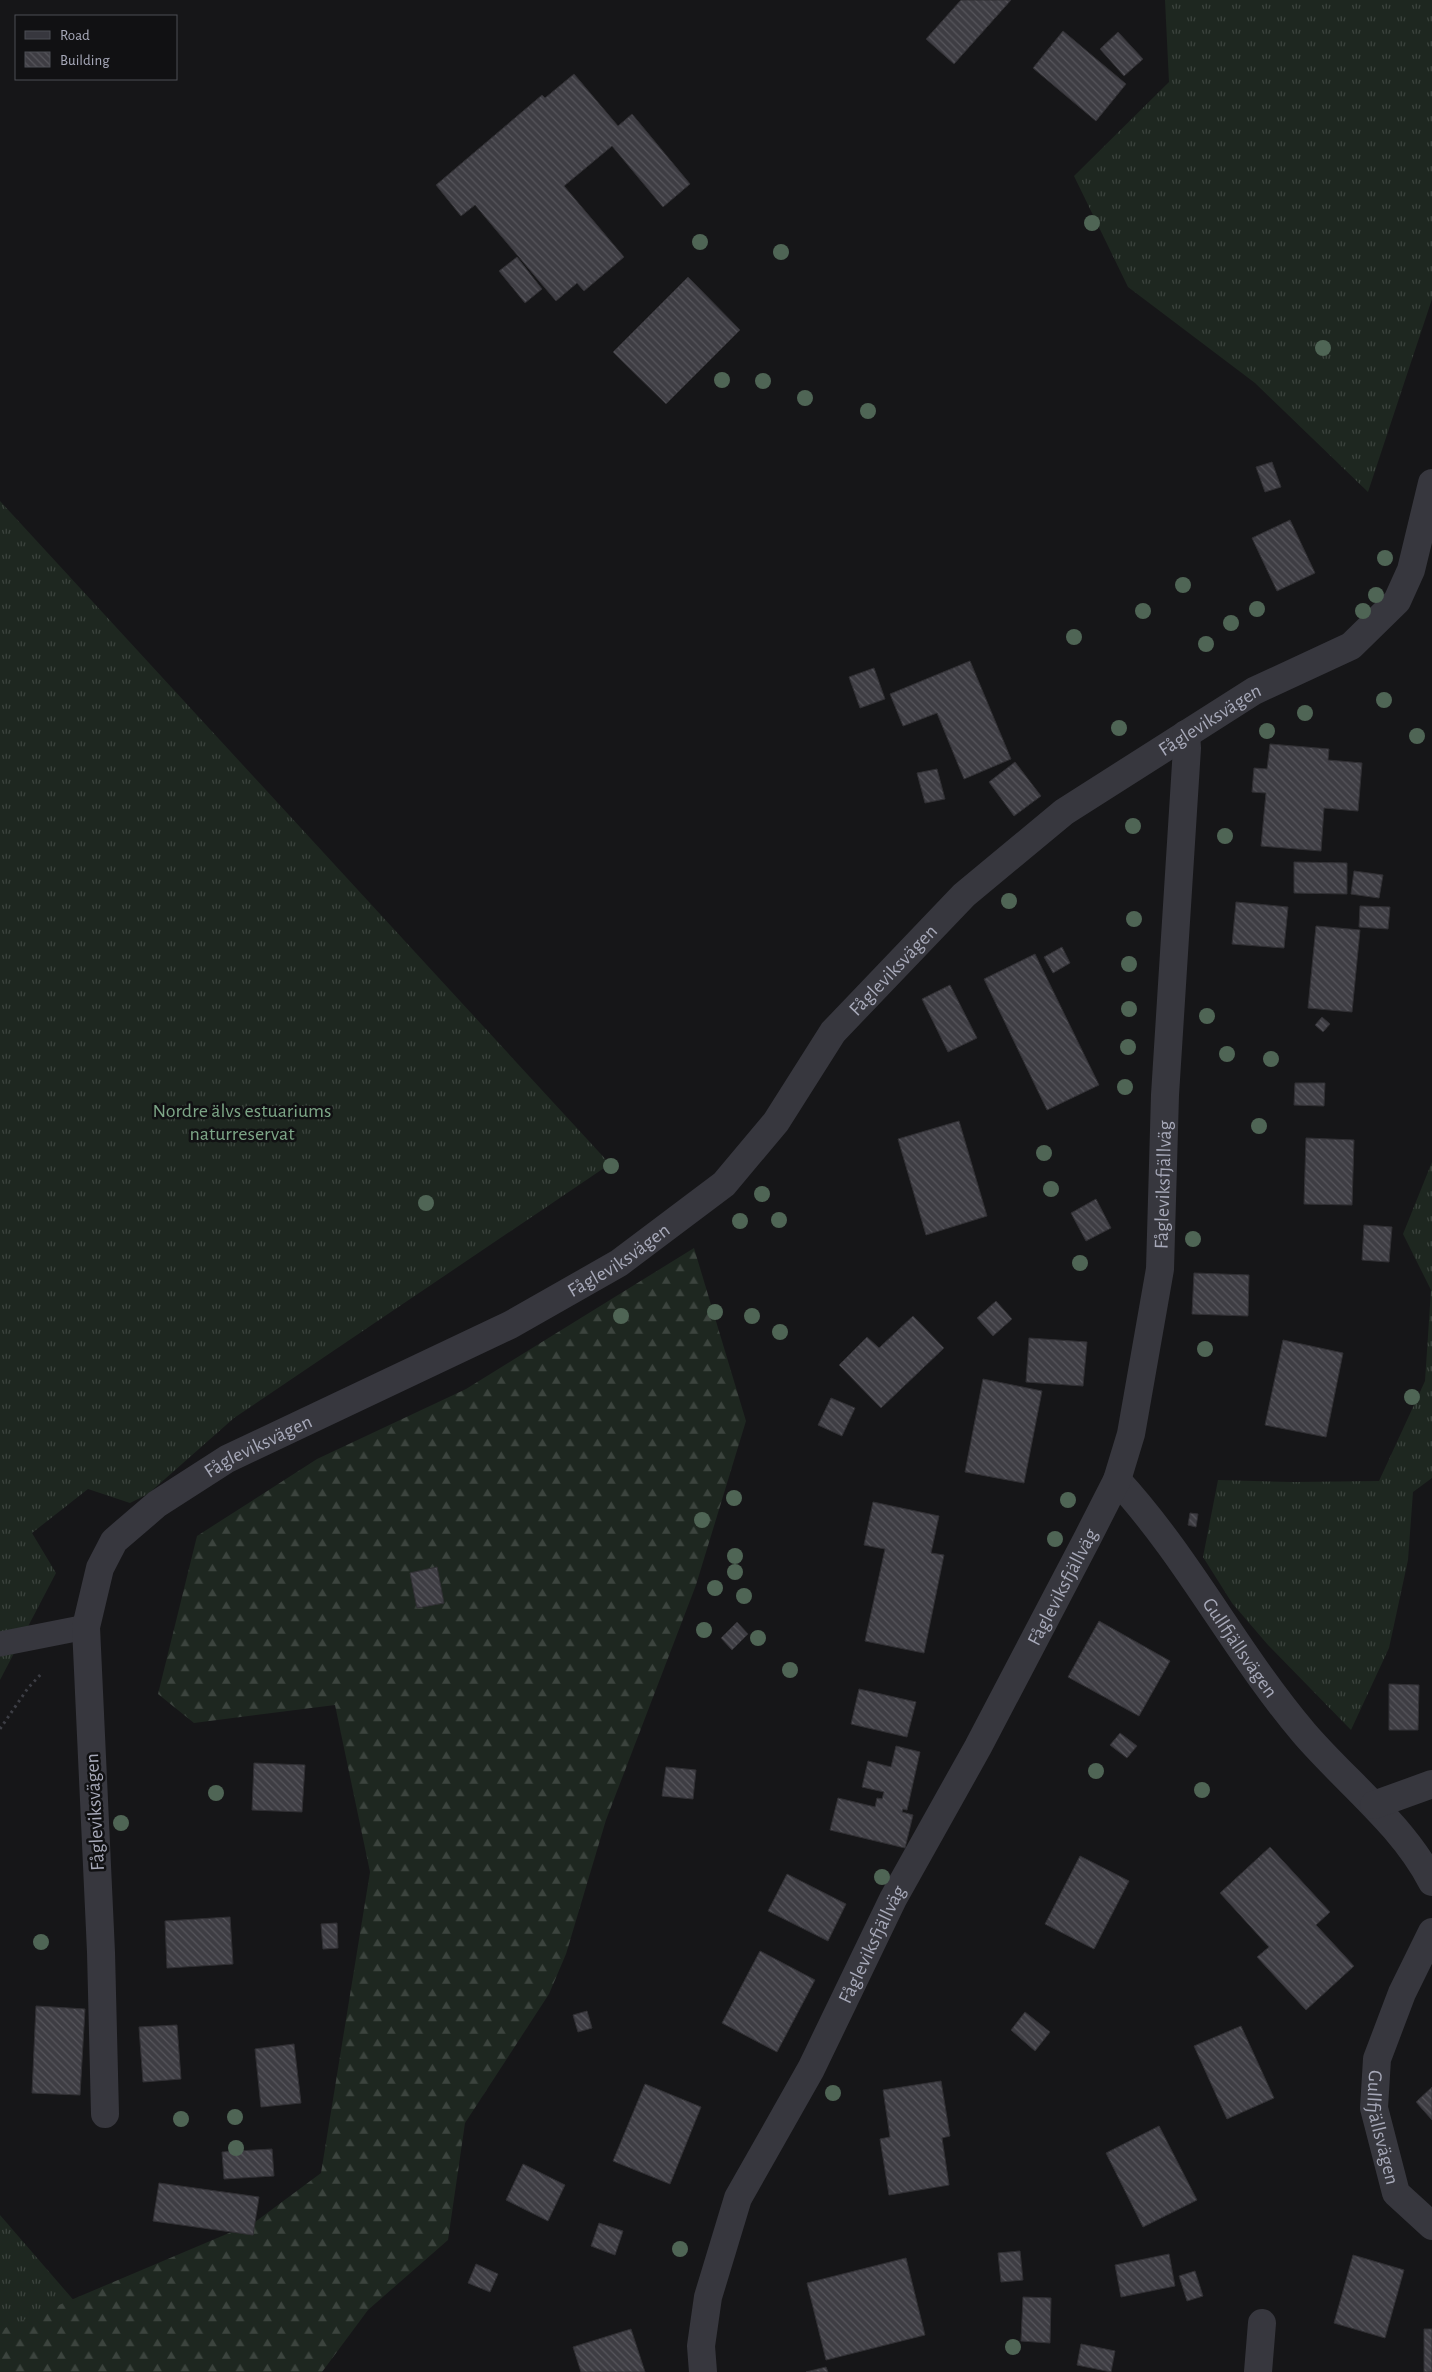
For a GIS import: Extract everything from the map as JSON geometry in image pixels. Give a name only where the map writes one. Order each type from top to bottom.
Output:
[{"type":"street","name":"Fågleviksvägen","points":[[105,2114],[102,1952],[86,1627],[100,1568],[114,1541],[157,1504],[226,1459],[510,1325],[611,1268],[724,1184],[776,1122],[833,1032],[964,895],[1064,812],[1254,691],[1351,646],[1397,602],[1412,570],[1432,483]]},
{"type":"street","name":"Fågleviksfjällväg","points":[[703,2372],[701,2346],[708,2297],[738,2198],[811,2069],[893,1899],[978,1747],[1117,1480],[1132,1434],[1160,1269],[1165,1095],[1187,748],[1186,734]]},
{"type":"street","name":"Gullfjällsvägen","points":[[1117,1480],[1165,1536],[1235,1640],[1304,1732],[1374,1805],[1422,1864],[1432,1882]]},
{"type":"street","points":[[1374,1805],[1432,1784]]},
{"type":"street","name":"Gullfjällsvägen","points":[[1432,1932],[1402,1993],[1377,2059],[1374,2108],[1396,2194],[1432,2226]]},
{"type":"street","points":[[1258,2372],[1262,2323]]},
{"type":"lane","points":[[0,1644],[86,1627]]},
{"type":"path","points":[[0,1729],[28,1688],[47,1668]]},
{"type":"green space","points":[[1165,0],[1432,0],[1432,299],[1368,492],[1255,383],[1128,287],[1074,176],[1169,82]]},
{"type":"green space","name":"Nordre älvs estuariums naturreservat","points":[[0,501],[610,1164],[234,1418],[148,1494],[130,1503],[88,1489],[32,1533],[56,1573],[0,1680]]},
{"type":"green space","points":[[1432,1162],[1432,1478],[1413,1492],[1408,1560],[1389,1648],[1351,1730],[1268,1645],[1232,1603],[1203,1557],[1218,1480],[1293,1482],[1379,1481],[1425,1381],[1431,1290],[1403,1234]]},
{"type":"green space","points":[[694,1248],[746,1421],[696,1585],[606,1820],[566,1954],[549,1994],[465,2123],[448,2240],[368,2310],[322,2372],[0,2372],[0,2330],[255,2222],[321,2173],[370,1872],[335,1705],[194,1723],[158,1694],[197,1536],[317,1459],[466,1389]]},
{"type":"green space","points":[[0,2215],[102,2333],[0,2372]]},
{"type":"building","points":[[961,0],[1011,0],[954,64],[926,39]]},
{"type":"building","points":[[1063,31],[1126,84],[1096,121],[1033,68]]},
{"type":"building","points":[[1118,32],[1143,59],[1124,76],[1100,49]]},
{"type":"building","points":[[574,74],[618,126],[632,114],[690,184],[663,207],[612,146],[564,186],[624,257],[584,291],[577,283],[556,301],[475,205],[461,216],[436,185],[542,95],[545,98]]},
{"type":"building","points":[[517,257],[542,289],[525,303],[499,271]]},
{"type":"building","points":[[688,277],[740,330],[666,404],[613,352]]},
{"type":"building","points":[[1272,462],[1281,487],[1265,492],[1256,467]]},
{"type":"building","points":[[1290,520],[1315,573],[1277,591],[1252,538]]},
{"type":"building","points":[[970,661],[1011,759],[964,779],[937,713],[903,726],[890,694]]},
{"type":"building","points":[[874,668],[885,699],[860,708],[849,677]]},
{"type":"building","points":[[1270,744],[1329,749],[1328,760],[1362,763],[1358,811],[1324,808],[1321,851],[1261,846],[1266,793],[1252,792],[1254,768],[1267,769]]},
{"type":"building","points":[[1015,762],[1041,796],[1014,816],[989,782]]},
{"type":"building","points":[[937,769],[945,799],[925,803],[917,773]]},
{"type":"building","points":[[1294,862],[1347,863],[1347,894],[1294,893]]},
{"type":"building","points":[[1354,871],[1383,875],[1379,898],[1351,894]]},
{"type":"building","points":[[1236,902],[1288,907],[1284,948],[1232,944]]},
{"type":"building","points":[[1360,906],[1390,907],[1388,929],[1359,927]]},
{"type":"building","points":[[1316,926],[1360,930],[1352,1012],[1308,1008]]},
{"type":"building","points":[[1062,947],[1070,963],[1053,973],[1044,957]]},
{"type":"building","points":[[1035,954],[1099,1085],[1047,1110],[984,979]]},
{"type":"building","points":[[950,985],[977,1038],[948,1052],[922,999]]},
{"type":"building","points":[[1322,1017],[1330,1024],[1323,1032],[1315,1025]]},
{"type":"building","points":[[1295,1083],[1325,1083],[1324,1106],[1294,1105]]},
{"type":"building","points":[[959,1121],[987,1216],[926,1235],[898,1139]]},
{"type":"building","points":[[1306,1138],[1354,1140],[1352,1205],[1304,1204]]},
{"type":"building","points":[[1096,1199],[1111,1228],[1086,1241],[1071,1213]]},
{"type":"building","points":[[1364,1225],[1392,1227],[1389,1262],[1362,1260]]},
{"type":"building","points":[[1194,1273],[1249,1275],[1248,1316],[1192,1314]]},
{"type":"building","points":[[996,1301],[1012,1319],[993,1336],[977,1318]]},
{"type":"building","points":[[913,1316],[944,1348],[881,1408],[839,1365],[867,1337],[879,1348]]},
{"type":"building","points":[[1029,1338],[1087,1342],[1083,1386],[1026,1382]]},
{"type":"building","points":[[1283,1340],[1343,1353],[1326,1437],[1265,1425]]},
{"type":"building","points":[[983,1379],[1042,1391],[1024,1483],[965,1472]]},
{"type":"building","points":[[831,1398],[855,1408],[842,1436],[818,1425]]},
{"type":"building","points":[[873,1502],[939,1516],[931,1553],[944,1555],[924,1653],[865,1641],[885,1549],[864,1545]]},
{"type":"building","points":[[1190,1513],[1198,1514],[1196,1527],[1188,1525]]},
{"type":"building","points":[[437,1567],[444,1603],[417,1608],[410,1573]]},
{"type":"building","points":[[1099,1621],[1170,1661],[1139,1716],[1068,1677]]},
{"type":"building","points":[[737,1622],[748,1634],[732,1650],[721,1638]]},
{"type":"building","points":[[1389,1684],[1419,1685],[1418,1730],[1389,1730]]},
{"type":"building","points":[[859,1689],[916,1702],[907,1737],[851,1724]]},
{"type":"building","points":[[1120,1733],[1137,1746],[1127,1758],[1110,1745]]},
{"type":"building","points":[[896,1746],[920,1752],[907,1810],[903,1809],[902,1812],[913,1815],[905,1848],[830,1830],[838,1798],[875,1807],[877,1798],[882,1799],[884,1792],[862,1787],[868,1761],[891,1767]]},
{"type":"building","points":[[254,1763],[305,1765],[302,1812],[252,1810]]},
{"type":"building","points":[[666,1767],[696,1770],[693,1799],[662,1796]]},
{"type":"building","points":[[1270,1847],[1330,1912],[1316,1925],[1354,1966],[1306,2010],[1257,1957],[1269,1947],[1220,1893]]},
{"type":"building","points":[[1080,1856],[1129,1881],[1094,1949],[1045,1924]]},
{"type":"building","points":[[787,1874],[846,1904],[828,1941],[768,1911]]},
{"type":"building","points":[[230,1917],[233,1964],[167,1968],[165,1921]]},
{"type":"building","points":[[337,1923],[338,1948],[323,1949],[321,1924]]},
{"type":"building","points":[[760,1951],[815,1980],[777,2052],[722,2023]]},
{"type":"building","points":[[36,2006],[85,2009],[80,2095],[32,2093]]},
{"type":"building","points":[[587,2011],[592,2028],[578,2032],[573,2015]]},
{"type":"building","points":[[1025,2012],[1050,2032],[1035,2051],[1011,2030]]},
{"type":"building","points":[[177,2025],[181,2079],[143,2082],[139,2027]]},
{"type":"building","points":[[1241,2026],[1274,2098],[1227,2119],[1194,2046]]},
{"type":"building","points":[[294,2044],[301,2103],[261,2107],[255,2049]]},
{"type":"building","points":[[941,2081],[950,2136],[942,2138],[949,2185],[889,2195],[880,2139],[890,2137],[883,2090]]},
{"type":"building","points":[[645,2084],[701,2107],[670,2184],[613,2161]]},
{"type":"building","points":[[1432,2087],[1432,2120],[1416,2102]]},
{"type":"building","points":[[1159,2126],[1197,2200],[1143,2227],[1106,2153]]},
{"type":"building","points":[[272,2149],[274,2176],[224,2179],[222,2152]]},
{"type":"building","points":[[523,2164],[565,2185],[548,2221],[506,2200]]},
{"type":"building","points":[[159,2183],[259,2197],[253,2235],[153,2221]]},
{"type":"building","points":[[599,2223],[623,2231],[615,2255],[591,2246]]},
{"type":"building","points":[[1020,2251],[1023,2280],[1001,2282],[998,2253]]},
{"type":"building","points":[[1169,2254],[1175,2286],[1121,2297],[1115,2265]]},
{"type":"building","points":[[1353,2255],[1404,2270],[1385,2338],[1334,2323]]},
{"type":"building","points":[[906,2258],[925,2335],[826,2360],[807,2283]]},
{"type":"building","points":[[476,2264],[498,2274],[490,2292],[468,2283]]},
{"type":"building","points":[[1195,2271],[1203,2296],[1187,2301],[1179,2276]]},
{"type":"building","points":[[1023,2297],[1051,2298],[1050,2343],[1021,2341]]},
{"type":"building","points":[[631,2329],[645,2372],[581,2372],[573,2347]]},
{"type":"building","points":[[1424,2329],[1432,2329],[1432,2372],[1424,2372]]},
{"type":"building","points":[[1081,2344],[1115,2351],[1111,2372],[1077,2365]]},
{"type":"building","points":[[826,2367],[828,2372],[806,2372]]}]
